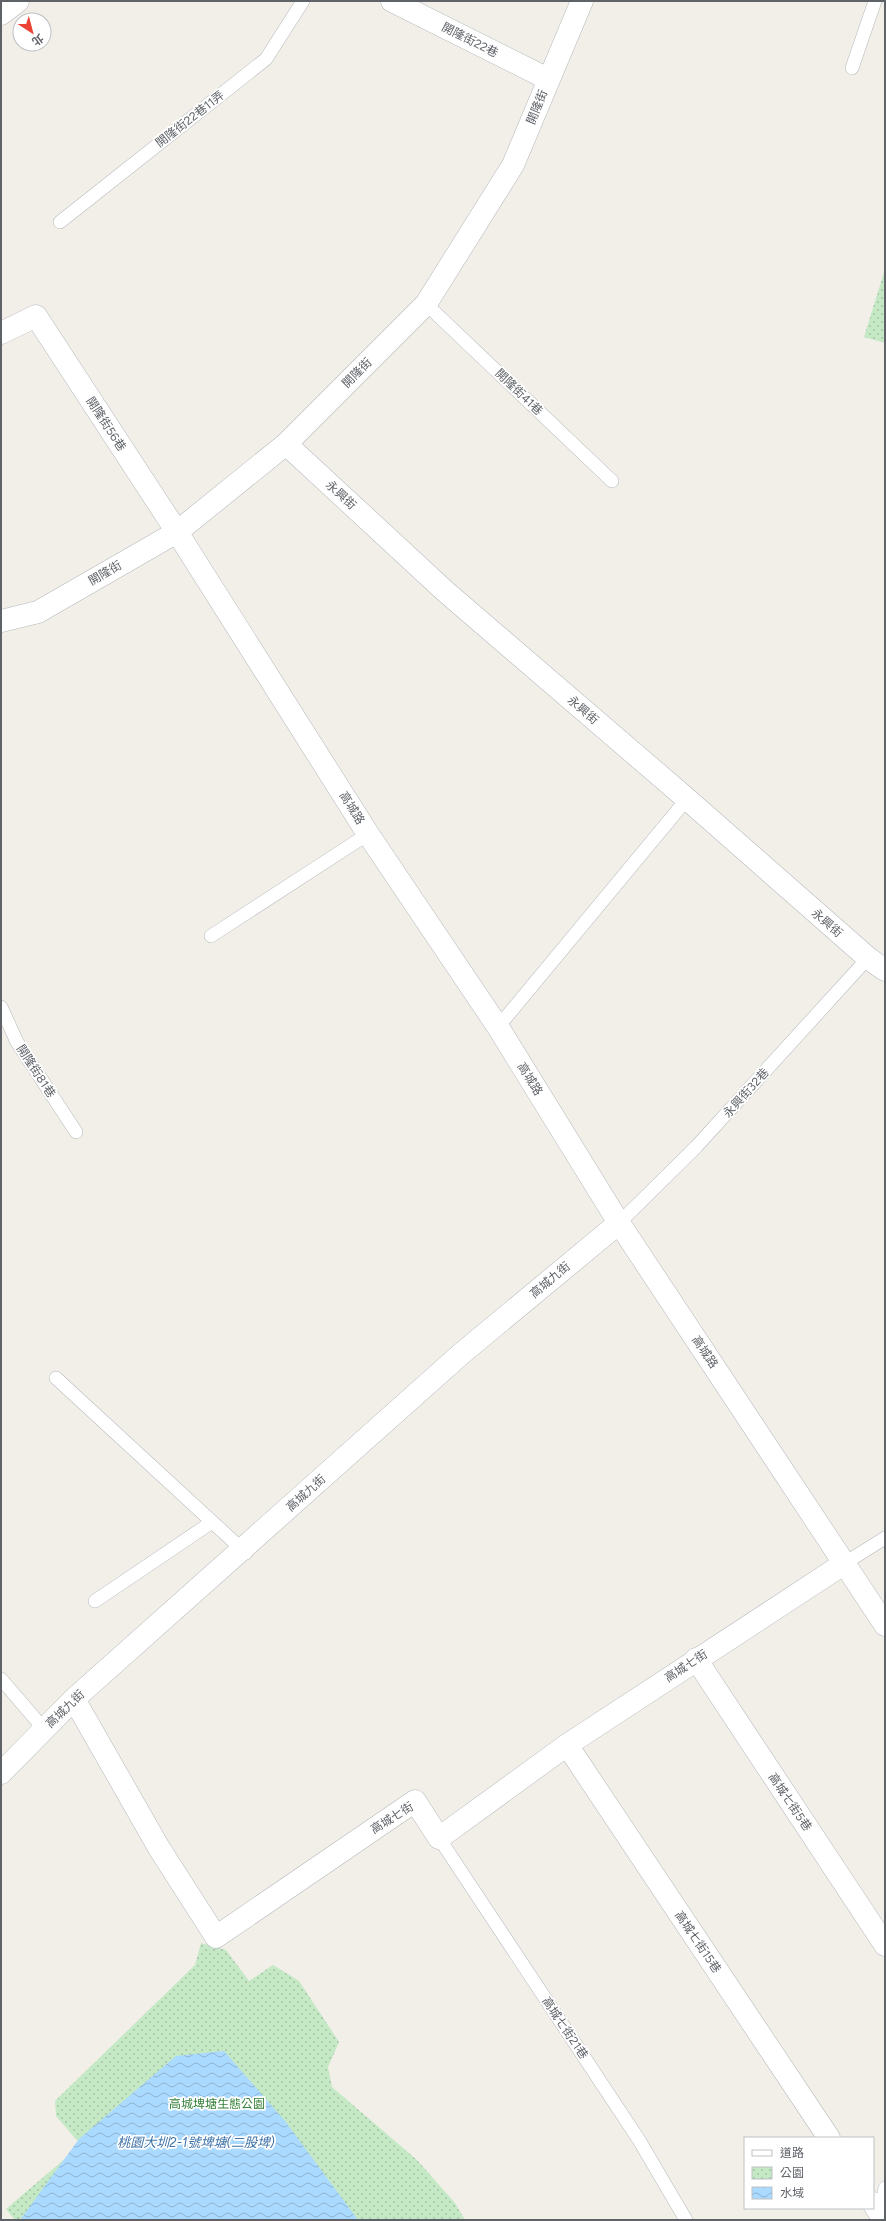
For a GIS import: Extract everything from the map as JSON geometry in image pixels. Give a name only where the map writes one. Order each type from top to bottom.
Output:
[{"type":"street","points":[[1,14],[18,1]]},
{"type":"street","name":"開隆街22巷","points":[[392,1],[548,79]]},
{"type":"street","name":"開隆街","points":[[1,621],[38,612],[177,532],[286,444],[426,304],[513,165],[582,1]]},
{"type":"street","name":"開隆街56巷","points":[[1,333],[36,316],[177,532]]},
{"type":"street","name":"永興街","points":[[286,444],[446,592],[876,964]]},
{"type":"street","name":"高城路","points":[[177,532],[368,834],[498,1027],[619,1223],[885,1625]]},
{"type":"street","name":"高城九街","points":[[1,1773],[74,1699],[245,1552],[461,1354],[619,1223]]},
{"type":"street","name":"高城七街","points":[[74,1699],[159,1848],[216,1936],[415,1801],[439,1838],[567,1745],[845,1563]]},
{"type":"street","name":"高城七街5巷","points":[[696,1660],[885,1945]]},
{"type":"street","name":"高城七街15巷","points":[[567,1745],[828,2137]]},
{"type":"lane","name":"開隆街22巷11弄","points":[[60,222],[266,59],[303,1]]},
{"type":"lane","points":[[852,68],[876,1]]},
{"type":"lane","name":"開隆街41巷","points":[[426,304],[612,481]]},
{"type":"lane","points":[[498,1027],[687,799]]},
{"type":"lane","points":[[211,936],[368,834]]},
{"type":"lane","name":"永興街32巷","points":[[619,1223],[876,964]]},
{"type":"lane","name":"開隆街81巷","points":[[1,1007],[17,1042],[76,1132]]},
{"type":"lane","points":[[56,1378],[245,1552]]},
{"type":"lane","points":[[95,1602],[212,1522]]},
{"type":"lane","points":[[845,1563],[885,1538]]},
{"type":"lane","points":[[1,1679],[44,1729]]},
{"type":"lane","name":"高城七街21巷","points":[[439,1838],[639,2140],[686,2220]]},
{"type":"lane","points":[[879,2212],[885,2188]]},
{"type":"green space","points":[[885,269],[885,343],[864,337]]},
{"type":"green space","name":"高城埤塘生態公園","points":[[201,1943],[226,1950],[249,1981],[273,1965],[299,1981],[339,2042],[328,2067],[332,2087],[417,2160],[455,2203],[465,2220],[15,2220],[6,2209],[81,2145],[56,2116],[55,2101],[195,1965]]},
{"type":"water","name":"桃園大圳2-1號埤塘(二股埤)","points":[[224,2051],[285,2121],[358,2220],[20,2220],[79,2139],[176,2056]]}]
